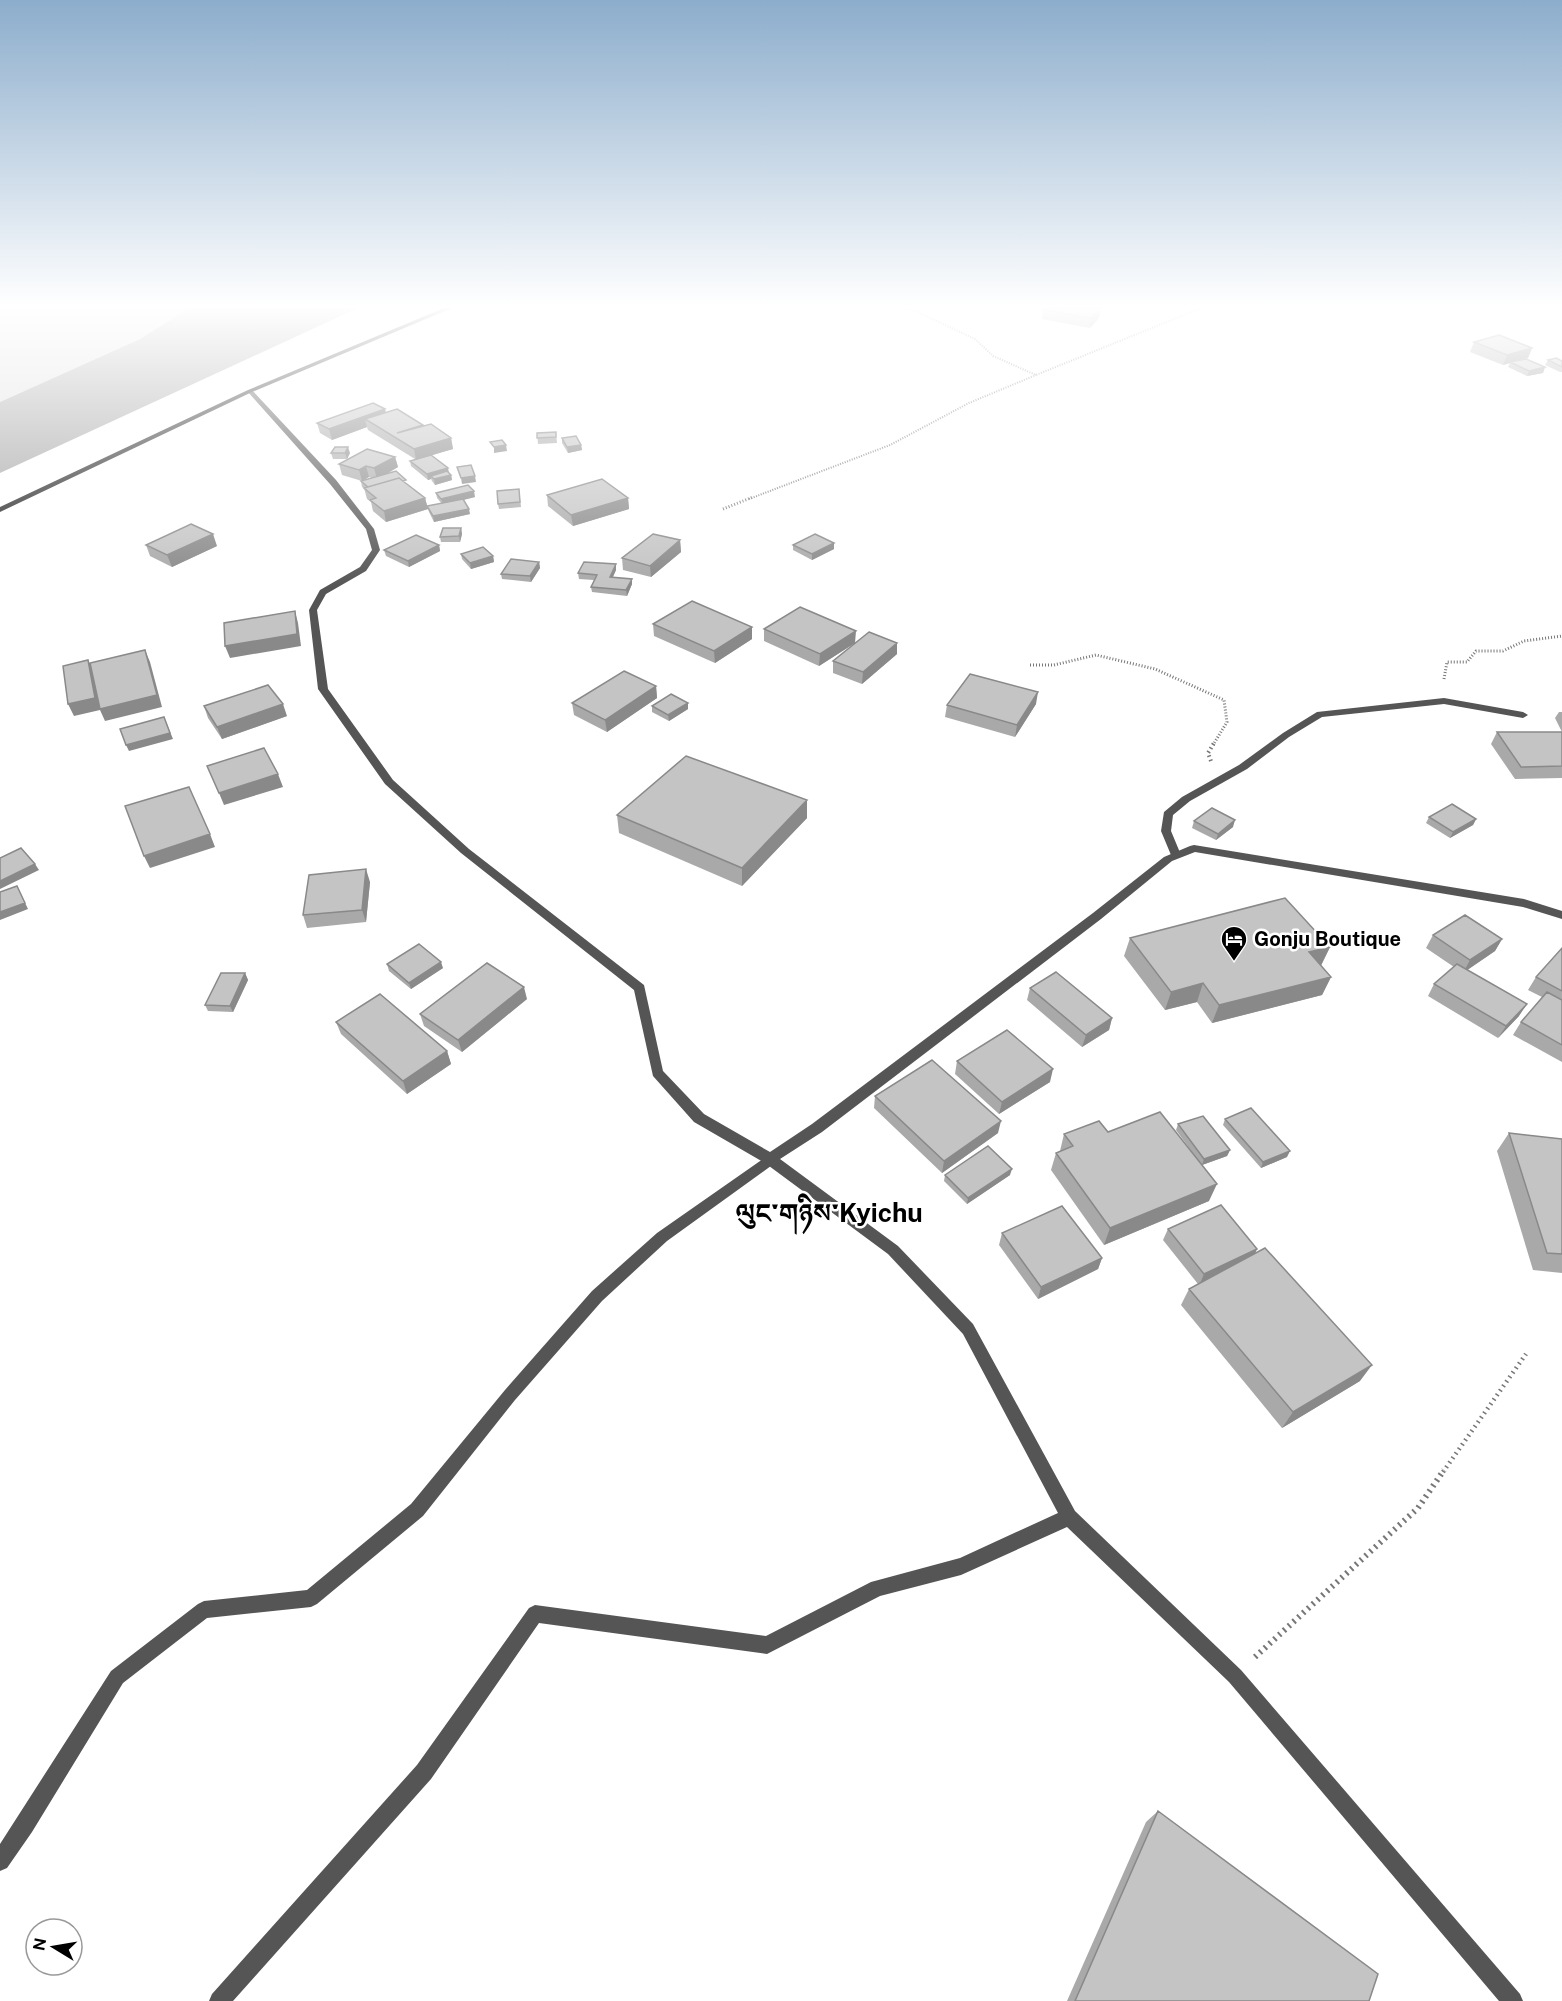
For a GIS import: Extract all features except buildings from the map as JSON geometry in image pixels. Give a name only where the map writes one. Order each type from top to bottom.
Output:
[{"type":"street","points":[[0,510],[228,401]]},
{"type":"street","points":[[259,401],[333,482],[370,530],[376,550],[363,568],[323,592],[313,610],[322,689],[389,782],[465,851],[640,988],[657,1073],[699,1118],[770,1159],[893,1250],[968,1329],[1069,1516],[1234,1676],[1513,2001]]},
{"type":"street","points":[[1176,855],[1166,831],[1168,814],[1186,800],[1320,714],[1444,701],[1523,715]]},
{"type":"street","points":[[0,1861],[25,1826],[117,1677],[204,1610],[311,1598],[417,1510],[510,1395],[597,1296],[662,1237],[817,1128],[1097,916],[1168,859],[1194,848],[1524,903],[1562,915]]},
{"type":"street","points":[[219,2001],[424,1772],[535,1614],[767,1645],[877,1588],[960,1566],[1069,1516]]},
{"type":"path","points":[[723,509],[890,445],[973,401]]},
{"type":"path","points":[[1444,701],[1447,662],[1467,662],[1476,651],[1503,651],[1524,641],[1562,636]]},
{"type":"path","points":[[1030,665],[1054,665],[1096,655],[1155,669],[1224,700],[1227,722],[1208,753],[1218,781]]},
{"type":"path","points":[[1234,1676],[1418,1508],[1526,1354]]},
{"type":"shaded area","points":[[1,401],[155,401],[0,473]]},
{"type":"place","name":"Gonju Boutique","points":[[1234,962]]},
{"type":"district","name":"ལུང་གཉིས་Kyichu","points":[[829,1213]]}]
